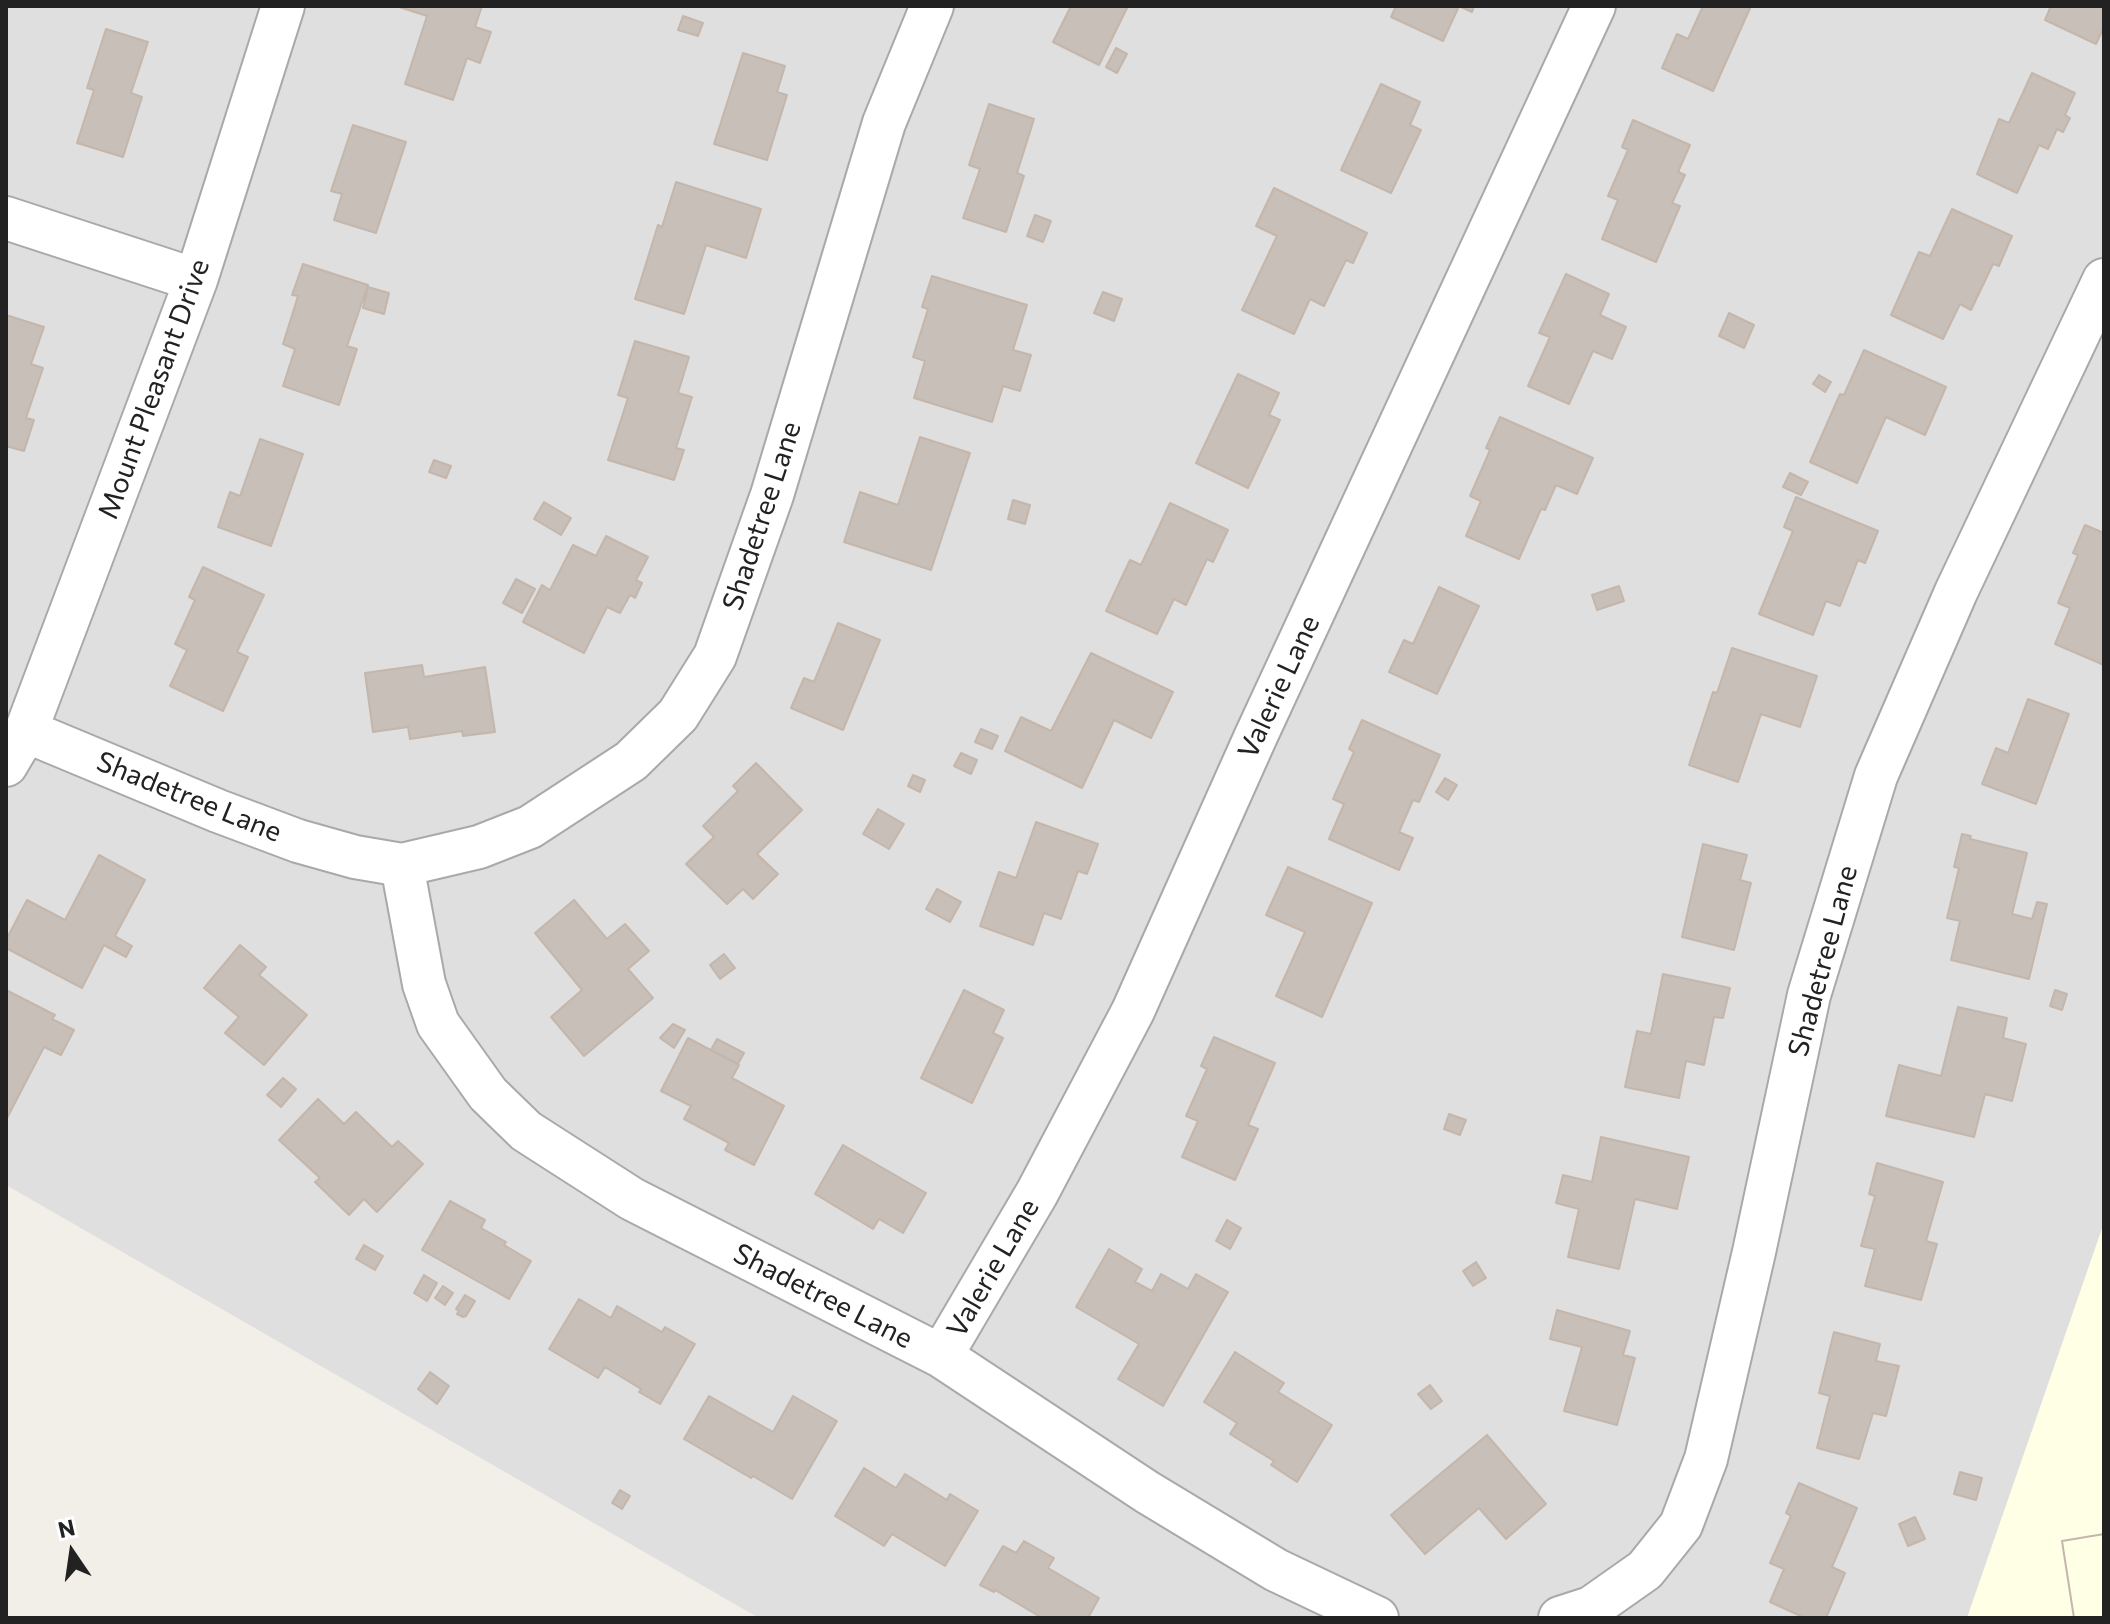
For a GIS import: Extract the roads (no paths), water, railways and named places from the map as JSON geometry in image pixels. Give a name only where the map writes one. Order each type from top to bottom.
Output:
[{"type":"street","name":"Mount Pleasant Drive","points":[[16,748],[196,280],[283,6]]},
{"type":"street","name":"Shadetree Lane","points":[[16,748],[218,811],[298,841],[355,857],[402,865],[479,847],[530,827],[631,761],[678,715],[715,656],[772,495],[884,123],[932,6]]},
{"type":"street","name":"Valerie Lane","points":[[941,1356],[1037,1193],[1133,1011],[1261,724],[1594,6]]},
{"type":"street","points":[[6,218],[196,280]]},
{"type":"street","name":"Shadetree Lane","points":[[1560,1618],[1591,1608],[1645,1570],[1681,1525],[1706,1459],[1809,995],[1876,776],[1956,592],[2104,280]]},
{"type":"street","name":"Shadetree Lane","points":[[402,865],[424,984],[438,1024],[488,1094],[526,1131],[632,1199],[941,1356],[1147,1492],[1276,1570],[1377,1618]]}]
